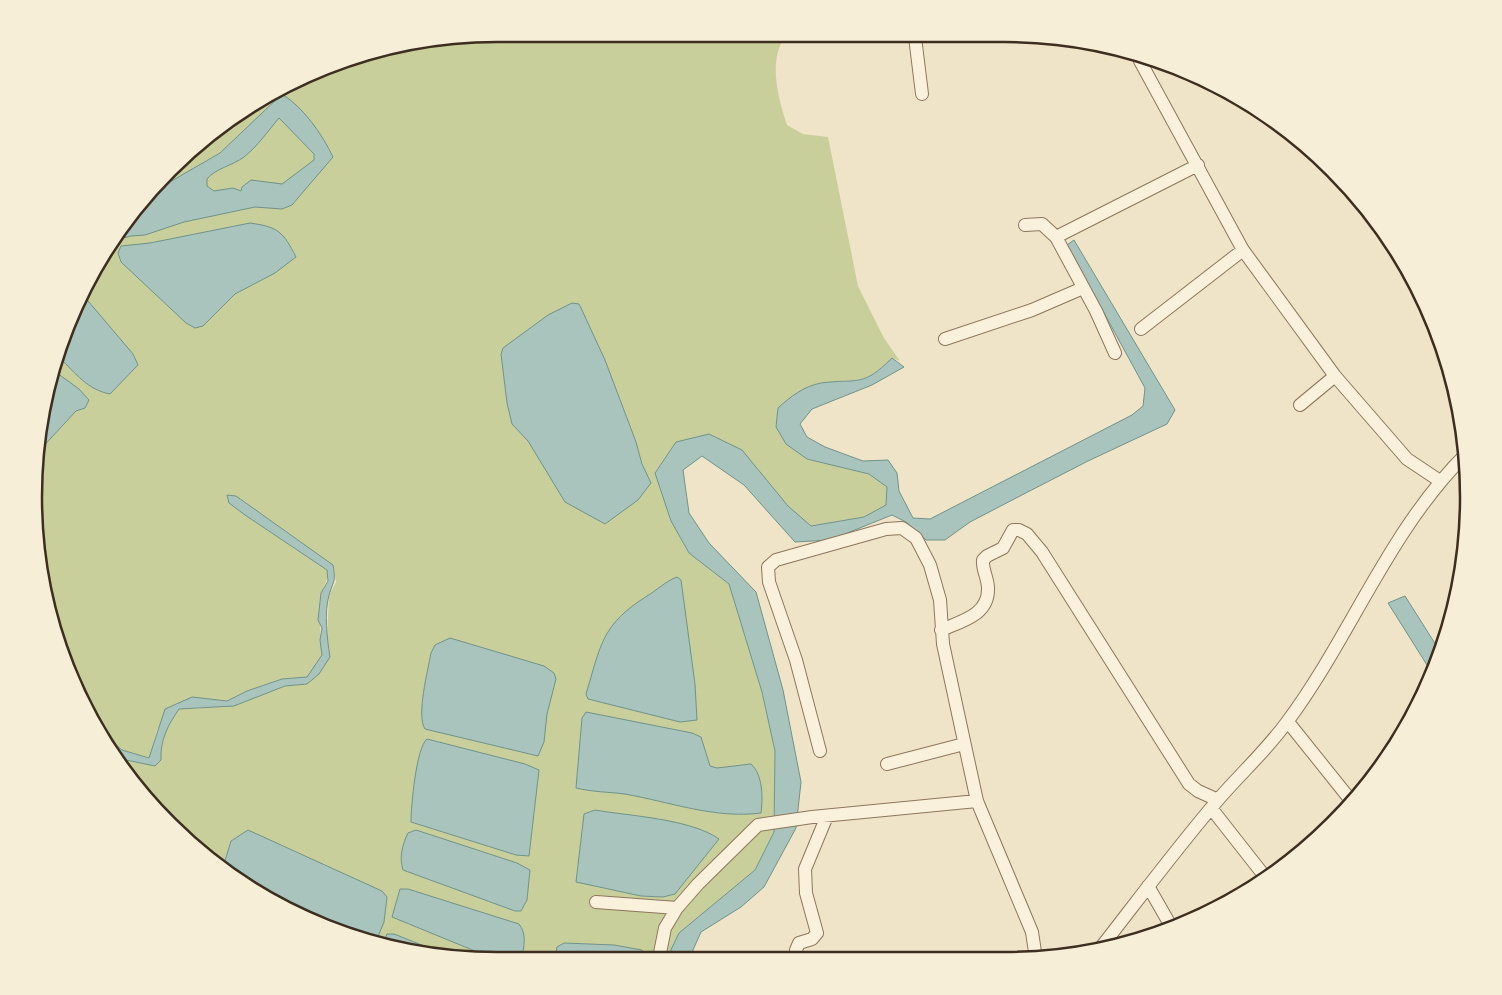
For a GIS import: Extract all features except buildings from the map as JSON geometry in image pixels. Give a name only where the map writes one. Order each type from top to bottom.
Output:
[{"type":"street","points":[[916,42],[922,94]]},
{"type":"street","points":[[1142,64],[1243,250],[1336,376],[1407,459],[1440,481]]},
{"type":"street","points":[[1056,237],[1198,166]]},
{"type":"street","points":[[1025,225],[1042,224],[1056,237],[1115,353]]},
{"type":"street","points":[[1141,329],[1243,250]]},
{"type":"street","points":[[945,339],[1032,310],[1083,288]]},
{"type":"street","points":[[1300,405],[1336,376]]},
{"type":"street","points":[[1106,941],[1215,804],[1252,765],[1288,722],[1404,529],[1440,481],[1458,462]]},
{"type":"street","points":[[820,751],[796,660],[768,582],[768,567],[776,560],[886,529],[902,528],[916,538],[930,565],[940,600],[941,630],[977,801],[1032,932],[1035,952]]},
{"type":"street","points":[[941,630],[977,615],[984,607],[989,586],[983,560],[1003,548],[1012,530],[1020,530],[1027,534],[1042,552],[1101,643],[1189,784],[1215,804],[1262,872]]},
{"type":"street","points":[[1288,722],[1348,797]]},
{"type":"street","points":[[887,764],[964,744]]},
{"type":"street","points":[[660,952],[666,928],[677,908],[758,825],[767,822],[812,817],[977,801]]},
{"type":"street","points":[[797,952],[799,943],[812,939],[817,933],[806,893],[805,869],[827,816]]},
{"type":"street","points":[[1148,886],[1168,922]]},
{"type":"street","points":[[596,902],[677,908]]},
{"type":"green space","points":[[782,42],[777,57],[776,80],[780,103],[787,125],[803,134],[828,137],[858,286],[884,338],[900,361],[892,358],[866,378],[821,383],[803,389],[778,408],[807,459],[869,474],[887,487],[886,505],[864,517],[811,526],[788,506],[767,481],[676,442],[655,472],[671,521],[689,553],[729,584],[762,692],[775,751],[774,832],[755,870],[679,933],[670,952],[468,952],[438,949],[380,937],[323,918],[270,892],[197,840],[155,798],[127,760],[155,766],[161,760],[162,746],[171,721],[179,710],[157,730],[150,758],[122,750],[115,744],[103,725],[77,672],[58,615],[46,557],[42,498],[46,438],[51,409],[58,380],[77,323],[103,270],[155,197],[197,155],[270,103],[323,77],[380,58],[438,46],[468,43]],"holes":[[[227,495],[236,496],[333,565],[336,582],[329,595],[327,636],[330,657],[307,684],[285,686],[206,708],[179,709],[192,697],[227,701],[247,691],[282,679],[308,677],[322,655],[320,604],[327,580],[327,570],[245,515]]]},
{"type":"water","points":[[284,95],[312,122],[333,157],[292,205],[282,209],[255,207],[184,222],[145,235],[125,238],[155,197],[170,182],[220,153],[276,100]],"holes":[[[279,118],[314,154],[314,160],[282,184],[251,180],[242,187],[241,191],[233,188],[214,191],[207,186],[207,179],[211,175],[249,153]]]},
{"type":"water","points":[[250,223],[268,226],[279,232],[296,257],[275,273],[235,294],[203,326],[195,328],[186,323],[121,262],[118,253],[121,246],[150,243]]},
{"type":"water","points":[[1074,240],[1175,410],[1167,424],[1088,461],[970,522],[945,540],[926,540],[906,522],[892,515],[830,540],[795,542],[744,485],[702,456],[683,470],[689,513],[709,543],[756,592],[783,690],[801,782],[796,828],[764,887],[741,907],[701,932],[692,952],[670,952],[679,933],[755,870],[774,832],[775,751],[762,692],[729,584],[689,553],[671,521],[655,473],[676,442],[709,434],[742,450],[788,506],[811,526],[864,517],[886,505],[887,487],[869,474],[807,459],[786,444],[776,427],[778,408],[787,400],[815,384],[866,378],[892,358],[904,367],[872,385],[812,409],[800,424],[807,437],[825,447],[863,461],[888,460],[897,473],[899,491],[913,518],[930,519],[1132,415],[1143,406],[1145,388],[1067,245]]},
{"type":"water","points":[[87,300],[133,354],[138,365],[110,394],[88,385],[64,362]]},
{"type":"water","points":[[572,303],[579,304],[605,360],[636,442],[642,464],[651,483],[638,500],[605,524],[565,502],[528,441],[512,424],[507,403],[501,354],[503,348],[548,315]]},
{"type":"water","points":[[60,375],[79,389],[89,400],[85,408],[76,411],[45,444],[51,409]]},
{"type":"water","points":[[227,495],[236,496],[333,565],[334,578],[327,602],[326,618],[330,657],[319,674],[307,684],[285,686],[234,706],[179,709],[166,733],[162,746],[161,760],[155,766],[127,760],[115,744],[122,750],[149,758],[165,709],[192,697],[227,701],[247,691],[282,679],[307,677],[322,655],[320,640],[322,628],[318,620],[321,593],[328,581],[327,570],[229,503]]},
{"type":"water","points":[[677,577],[681,580],[695,684],[697,720],[680,722],[588,699],[586,694],[595,662],[611,627],[632,607],[665,583]]},
{"type":"water","points":[[1405,596],[1435,644],[1427,666],[1388,603]]},
{"type":"water","points":[[450,638],[544,666],[554,673],[556,679],[547,714],[544,742],[538,756],[425,729],[422,704],[431,653],[435,645]]},
{"type":"water","points":[[586,712],[692,733],[701,737],[710,766],[717,768],[751,764],[760,780],[762,794],[761,813],[727,814],[710,812],[625,794],[576,788],[582,718]]},
{"type":"water","points":[[427,739],[525,764],[539,770],[529,856],[516,855],[411,822],[417,765],[423,745]]},
{"type":"water","points":[[595,810],[677,823],[707,832],[719,839],[675,894],[663,897],[641,896],[576,882],[584,814]]},
{"type":"water","points":[[248,830],[382,891],[387,897],[384,922],[378,936],[323,918],[296,906],[245,876],[225,861],[231,841]]},
{"type":"water","points":[[416,830],[517,863],[530,870],[527,900],[521,911],[515,911],[403,870],[401,856],[404,842],[408,833]]},
{"type":"water","points":[[400,889],[408,889],[519,924],[524,936],[523,952],[477,952],[392,917]]},
{"type":"water","points":[[387,934],[394,934],[427,947],[409,944],[385,938]]},
{"type":"water","points":[[564,943],[614,945],[642,950],[643,952],[556,952],[557,947]]}]
